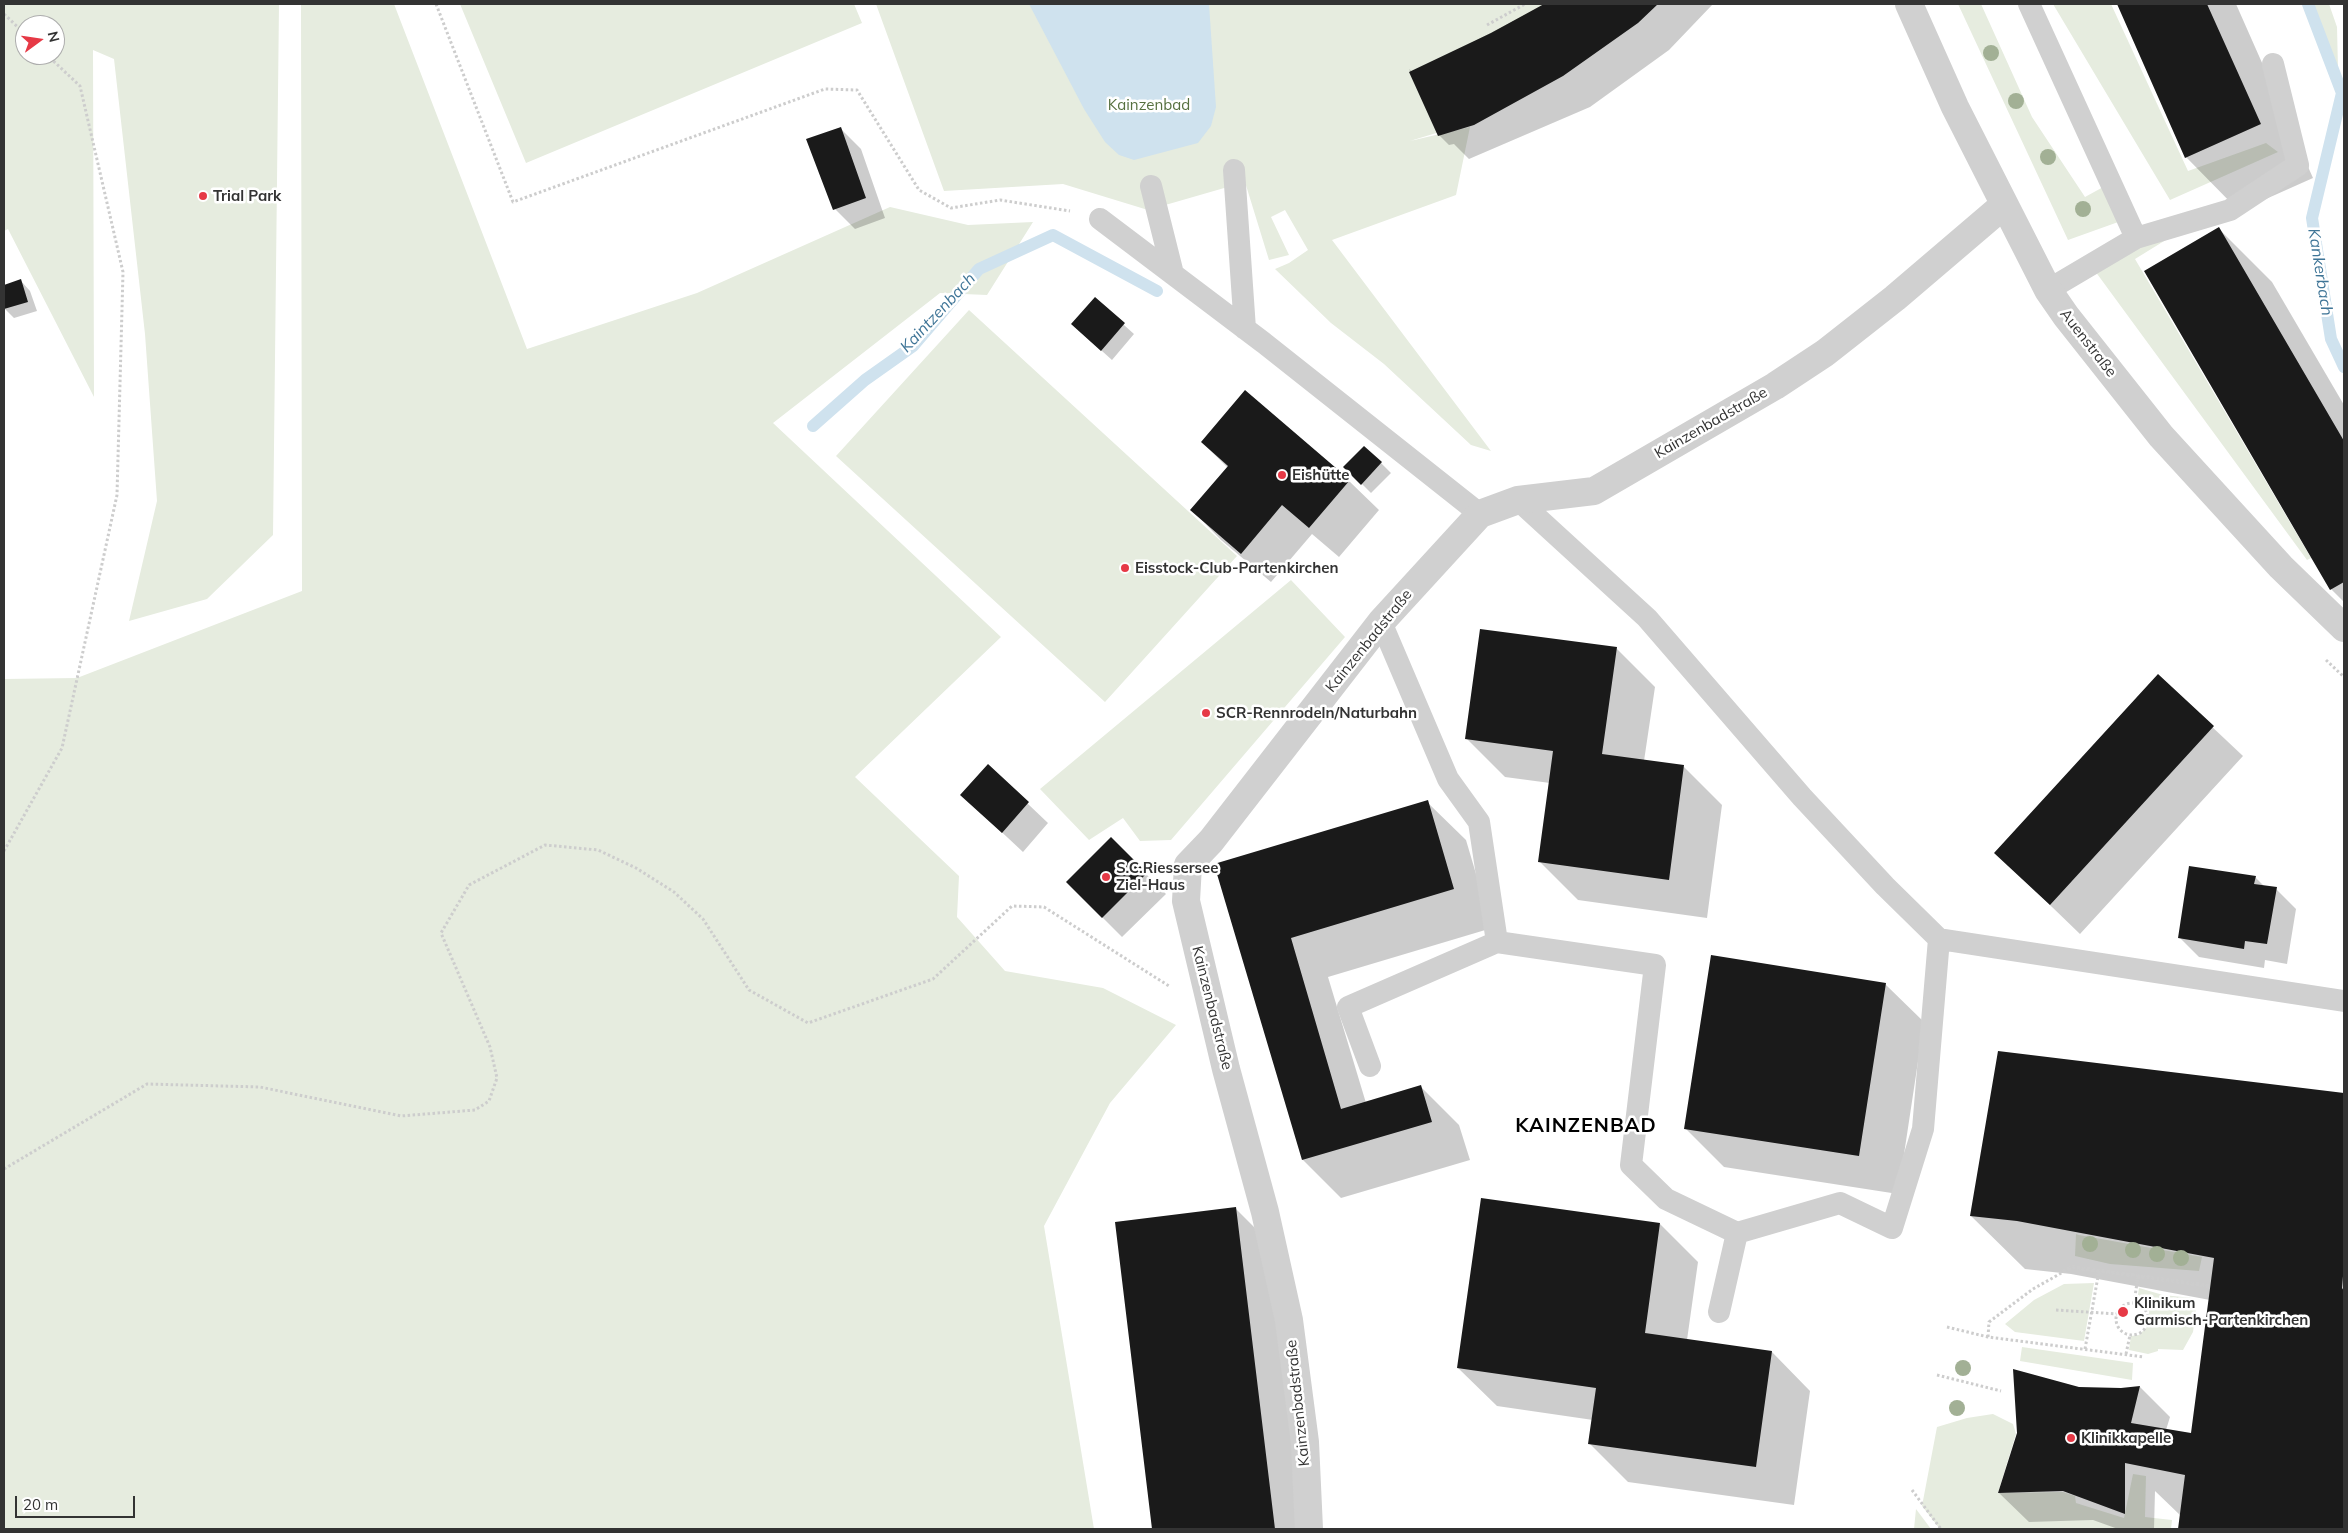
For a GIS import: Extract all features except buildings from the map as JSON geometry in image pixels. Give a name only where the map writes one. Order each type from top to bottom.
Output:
[{"type":"street","name":"Auenstraße","points":[[1909,4],[1955,107],[2048,290],[2161,436],[2275,561],[2344,628]]},
{"type":"street","name":"Kainzenbadstraße","points":[[1309,1529],[1304,1442],[1289,1320],[1265,1212],[1186,901],[1188,865],[1211,841],[1381,622],[1480,514],[1518,500],[1594,490],[1775,386],[1825,353],[1888,304],[2004,205]]},
{"type":"lane","points":[[2029,4],[2136,238]]},
{"type":"lane","points":[[2048,290],[2136,238],[2230,210],[2298,165],[2273,64]]},
{"type":"lane","points":[[1234,170],[1245,329]]},
{"type":"lane","points":[[1150,186],[1173,274]]},
{"type":"lane","points":[[1100,218],[1245,329],[1480,514]]},
{"type":"lane","points":[[1518,500],[1647,618],[1808,804],[1885,886],[1940,939],[2344,1001]]},
{"type":"lane","points":[[1381,622],[1448,779],[1479,822],[1497,942]]},
{"type":"lane","points":[[1370,1066],[1348,1007],[1497,942],[1655,965],[1631,1165],[1666,1199],[1737,1233],[1840,1203],[1892,1228],[1924,1129],[1940,939]]},
{"type":"lane","points":[[1718,1312],[1737,1233]]},
{"type":"path","points":[[436,4],[513,202],[825,89],[857,90],[919,190],[952,208],[1000,200],[1052,207],[1100,218]]},
{"type":"path","points":[[1487,25],[1525,4]]},
{"type":"path","points":[[4,14],[15,24]]},
{"type":"path","points":[[4,851],[62,748],[117,495],[123,272],[80,86],[58,65]]},
{"type":"path","points":[[4,1169],[147,1084],[260,1087],[401,1116],[475,1110],[489,1100],[497,1078],[490,1047],[441,933],[469,885],[546,845],[598,850],[636,868],[674,892],[703,919],[749,990],[808,1023],[933,979],[1012,906],[1044,907],[1213,1013]]},
{"type":"path","points":[[1988,1337],[1989,1322],[2033,1289],[2072,1267],[2210,1286]]},
{"type":"path","points":[[2085,1349],[2100,1271]]},
{"type":"path","points":[[2134,1303],[2138,1276]]},
{"type":"path","points":[[2134,1303],[2143,1306],[2148,1320],[2141,1333],[2130,1335],[2118,1326],[2117,1314],[2122,1306],[2134,1303]]},
{"type":"path","points":[[2056,1310],[2117,1314]]},
{"type":"path","points":[[1948,1327],[1988,1337],[2144,1357]]},
{"type":"path","points":[[2126,1354],[2130,1335]]},
{"type":"path","points":[[1937,1374],[2000,1391]]},
{"type":"path","points":[[1912,1490],[1941,1529]]},
{"type":"green space","name":"Trial Park","points":[[4,4],[279,4],[273,535],[207,599],[129,621],[157,501],[145,334],[114,59],[93,50],[94,397],[8,229],[4,231]]},
{"type":"green space","points":[[301,4],[394,4],[527,349],[697,293],[890,207],[968,225],[1033,222],[987,295],[940,293],[773,423],[1001,637],[855,777],[959,876],[957,917],[1005,971],[1103,988],[1176,1025],[1110,1103],[1044,1226],[1094,1529],[4,1529],[4,679],[77,678],[302,591]]},
{"type":"green space","points":[[460,4],[854,4],[862,23],[526,163]]},
{"type":"green space","name":"Kainzenbad","points":[[876,4],[1656,4],[1640,21],[1469,123],[1410,141],[1470,127],[1456,195],[1332,240],[1491,451],[1471,445],[1384,364],[1331,323],[1275,269],[1289,263],[1308,250],[1285,210],[1271,217],[1289,255],[1269,260],[1245,182],[1148,210],[1063,184],[944,191]]},
{"type":"green space","points":[[1958,4],[1981,4],[2032,117],[2085,197],[2116,180],[2135,216],[2068,240]]},
{"type":"green space","points":[[2053,4],[2111,4],[2188,171],[2266,143],[2278,152],[2170,200]]},
{"type":"green space","points":[[2313,4],[2329,4],[2337,27],[2338,69]]},
{"type":"green space","points":[[2182,230],[2135,259],[2311,558],[2307,560],[2095,271],[2141,246]]},
{"type":"green space","points":[[969,310],[1237,556],[1105,702],[836,456]]},
{"type":"green space","name":"SCR-Rennrodeln/Naturbahn","points":[[1291,580],[1345,637],[1171,840],[1140,841],[1123,818],[1089,840],[1040,789]]},
{"type":"green space","points":[[2076,1234],[2202,1257],[2199,1271],[2110,1264],[2075,1256]]},
{"type":"green space","points":[[2094,1283],[2084,1341],[2015,1332],[2005,1324],[2034,1300],[2064,1284]]},
{"type":"green space","points":[[2139,1288],[2163,1295],[2192,1298],[2196,1312],[2193,1332],[2183,1350],[2158,1349],[2158,1351],[2148,1354],[2129,1350],[2131,1336],[2139,1335],[2149,1325],[2149,1311],[2137,1301]]},
{"type":"green space","points":[[2022,1347],[2133,1363],[2132,1380],[2020,1361]]},
{"type":"green space","points":[[1993,1414],[2013,1424],[2016,1434],[1998,1493],[2063,1492],[2075,1496],[2076,1503],[2124,1518],[2133,1474],[2146,1476],[2145,1517],[2172,1520],[2171,1529],[1940,1529],[1922,1506],[1937,1427],[1967,1418]]},
{"type":"green space","points":[[1916,1509],[1931,1529],[1914,1529]]},
{"type":"water","points":[[1029,4],[1209,4],[1216,107],[1211,126],[1198,143],[1134,160],[1119,155],[1105,142],[1084,109]]},
{"type":"waterway","name":"Kankerbach","points":[[2308,4],[2342,93],[2312,218],[2331,339],[2344,367]]},
{"type":"waterway","name":"Kaintzenbach","points":[[813,426],[865,380],[913,346],[979,269],[1053,235],[1157,291]]},
{"type":"place","name":"Trial Park","points":[[203,196]]},
{"type":"place","name":"Eishütte","points":[[1282,475]]},
{"type":"place","name":"Eisstock-Club-Partenkirchen","points":[[1125,568]]},
{"type":"place","name":"SCR-Rennrodeln/Naturbahn","points":[[1206,713]]},
{"type":"place","name":"S.C.Riessersee Ziel-Haus","points":[[1106,877]]},
{"type":"place","name":"Klinikum Garmisch-Partenkirchen","points":[[2123,1312]]},
{"type":"place","name":"Klinikkapelle","points":[[2071,1438]]},
{"type":"district","name":"KAINZENBAD","points":[[1586,1126]]}]
